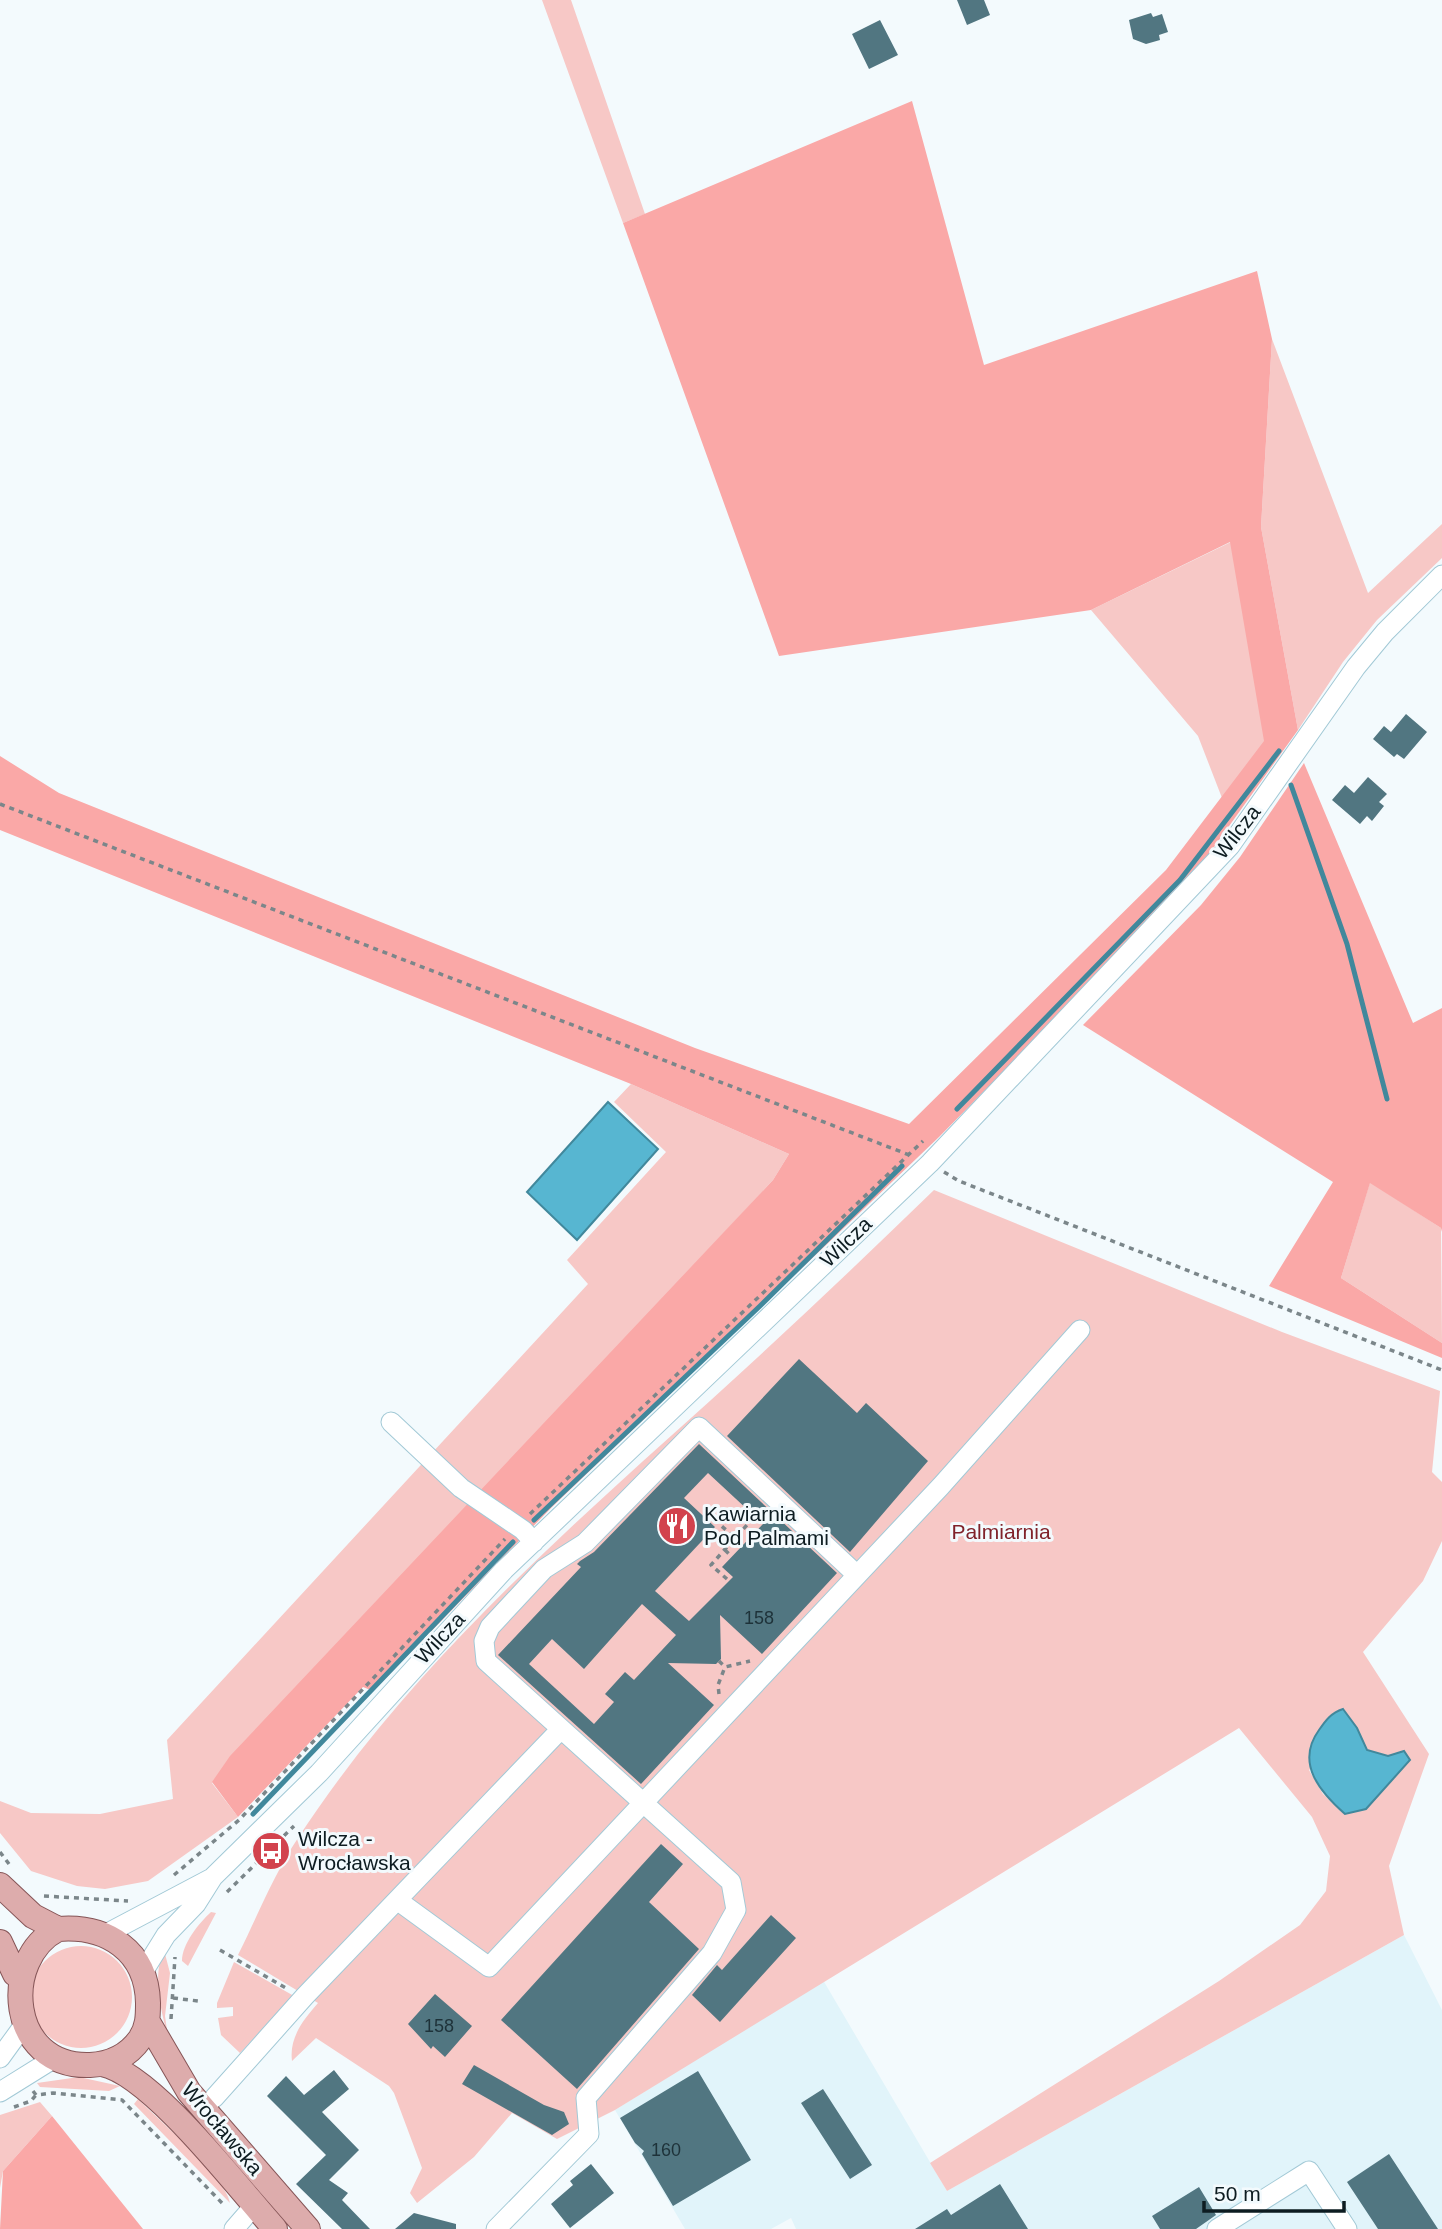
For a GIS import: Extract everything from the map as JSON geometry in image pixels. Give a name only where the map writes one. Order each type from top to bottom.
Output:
[{"type":"main road","points":[[0,1885],[33,1916],[58,1929],[83,1928],[106,1934],[127,1947],[143,1972],[148,1993],[148,2022],[141,2037],[128,2053],[102,2064],[83,2065],[53,2059],[33,2045],[21,2029],[13,2007],[15,1973],[29,1948],[58,1929]]},
{"type":"main road","points":[[0,1942],[15,1973]]},
{"type":"main road","name":"Wrocławska","points":[[148,2022],[188,2092],[308,2229]]},
{"type":"main road","name":"Wrocławska","points":[[102,2064],[123,2070],[138,2082],[193,2137],[243,2219],[275,2229]]},
{"type":"street","name":"Wilcza","points":[[143,1972],[166,1935],[196,1904],[213,1877],[319,1773],[376,1706],[534,1542],[930,1163],[1230,846],[1356,667],[1385,632],[1442,575]]},
{"type":"street","points":[[397,1900],[489,1968],[858,1574],[1080,1329]]},
{"type":"street","points":[[391,1422],[461,1488],[523,1530],[534,1542]]},
{"type":"street","points":[[496,2229],[589,2134],[586,2098],[712,1953],[736,1910],[731,1882],[486,1661],[484,1642],[490,1627],[544,1569],[585,1543],[699,1427],[858,1574]]},
{"type":"street","points":[[214,2098],[303,1998],[560,1730]]},
{"type":"street","name":"Wilcza","points":[[106,1934],[213,1877]]},
{"type":"street","points":[[0,2058],[21,2029]]},
{"type":"street","points":[[0,2092],[53,2059]]},
{"type":"street","points":[[1216,2229],[1309,2171],[1347,2229]]},
{"type":"path","points":[[0,804],[907,1154]]},
{"type":"path","points":[[930,1163],[959,1181],[1442,1370]]},
{"type":"path","points":[[727,1580],[711,1565],[759,1512]]},
{"type":"path","points":[[707,1513],[735,1538]]},
{"type":"path","points":[[725,1550],[732,1557]]},
{"type":"path","points":[[719,1661],[725,1667]]},
{"type":"path","points":[[240,1883],[288,1833]]},
{"type":"path","points":[[39,1896],[131,1902]]},
{"type":"path","points":[[220,1950],[303,1998]]},
{"type":"path","points":[[173,1998],[198,2001]]},
{"type":"path","points":[[21,2077],[36,2095],[53,2093],[122,2100],[243,2219]]},
{"type":"shaded area","points":[[912,101],[984,365],[1257,271],[1272,339],[1261,527],[1298,730],[1186,886],[939,1137],[552,1507],[373,1691],[363,1687],[238,1817],[212,1782],[230,1756],[773,1180],[789,1154],[631,1084],[0,830],[0,756],[59,793],[695,1048],[909,1124],[1166,870],[1264,741],[1230,542],[1091,610],[779,656],[623,223]]},
{"type":"shaded area","points":[[1304,763],[1413,1023],[1442,1008],[1442,1232],[1441,1228],[1370,1183],[1341,1278],[1442,1343],[1442,1358],[1269,1286],[1333,1182],[1083,1025],[1201,905],[1240,857]]},
{"type":"shaded area","points":[[1404,1935],[1442,2010],[1442,2229],[796,2229],[791,2218],[771,2229],[685,2229],[615,2110],[823,1980],[947,2191]]},
{"type":"shaded area","points":[[52,2116],[143,2229],[0,2229],[3,2171]]},
{"type":"green space","points":[[542,0],[571,0],[645,214],[623,223]]},
{"type":"green space","points":[[1272,339],[1368,593],[1442,524],[1442,558],[1377,620],[1343,662],[1298,730],[1261,527]]},
{"type":"green space","points":[[1231,542],[1265,741],[1222,798],[1198,736],[1091,610]]},
{"type":"green space","points":[[631,1084],[789,1154],[773,1180],[212,1783],[238,1817],[148,1881],[105,1889],[77,1886],[31,1871],[0,1833],[0,1801],[31,1813],[100,1814],[173,1799],[167,1740],[588,1284],[567,1260],[666,1152],[614,1102]]},
{"type":"green space","points":[[1370,1182],[1441,1228],[1442,1343],[1341,1278]]},
{"type":"green space","name":"Palmiarnia","points":[[934,1190],[1282,1332],[1440,1391],[1432,1472],[1442,1482],[1442,1541],[1423,1581],[1363,1652],[1429,1754],[1389,1866],[1404,1935],[947,2191],[930,2163],[1219,1981],[1300,1925],[1326,1891],[1330,1856],[1312,1817],[1239,1728],[615,2110],[557,2139],[512,2113],[474,2157],[417,2203],[410,2193],[422,2168],[389,2086],[316,2038],[292,2061],[295,2037],[318,2003],[238,1955],[273,1881],[298,1838],[342,1776],[388,1717],[438,1660],[544,1553],[768,1348]],"holes":[[[1357,1728],[1367,1750],[1388,1756],[1345,1814],[1323,1794],[1309,1770]]]},
{"type":"green space","points":[[211,1912],[216,1913],[188,1966],[182,1961],[185,1948]]},
{"type":"green space","points":[[81,1946],[101,1950],[117,1961],[128,1977],[132,1997],[128,2017],[117,2033],[101,2044],[81,2048],[61,2044],[45,2033],[34,2017],[30,1997],[34,1977],[45,1961],[61,1950]]},
{"type":"green space","points":[[164,1950],[170,1973],[165,2016],[168,2037],[160,2005],[158,1982]]},
{"type":"green space","points":[[234,1962],[294,1996],[240,2053],[221,2035],[218,2018],[233,2016],[233,2007],[217,2008]]},
{"type":"green space","points":[[79,2077],[120,2086],[109,2091],[40,2087],[37,2083]]},
{"type":"green space","points":[[138,2099],[205,2165],[226,2192],[230,2203],[134,2104]]},
{"type":"green space","points":[[40,2102],[52,2116],[3,2171],[0,2188],[0,2115]]},
{"type":"water","points":[[608,1102],[658,1149],[577,1240],[527,1192]]},
{"type":"water","points":[[1343,1709],[1357,1728],[1367,1750],[1388,1756],[1404,1751],[1410,1760],[1366,1809],[1345,1814],[1319,1786],[1310,1765],[1309,1754],[1312,1742],[1324,1723]]},
{"type":"building","points":[[957,0],[984,0],[990,15],[967,25]]},
{"type":"building","points":[[1151,13],[1153,17],[1162,14],[1168,32],[1159,35],[1160,40],[1146,44],[1133,39],[1129,20]]},
{"type":"building","points":[[880,20],[898,55],[869,69],[852,34]]},
{"type":"building","points":[[1406,714],[1427,732],[1404,759],[1397,754],[1394,757],[1373,739],[1384,726],[1391,732]]},
{"type":"building","points":[[1368,777],[1387,794],[1379,802],[1384,806],[1372,821],[1367,816],[1360,824],[1332,800],[1345,785],[1354,793]]},
{"type":"building","points":[[799,1359],[857,1413],[866,1403],[928,1461],[850,1552],[727,1436]]},
{"type":"building","points":[[699,1444],[837,1573],[762,1654],[720,1615],[721,1659],[716,1664],[668,1663],[714,1705],[641,1784],[498,1655],[581,1567],[577,1564],[594,1552]],"holes":[[[708,1473],[763,1524],[722,1567],[733,1577],[689,1621],[655,1591],[715,1527],[684,1498]],[[642,1604],[676,1635],[634,1680],[625,1672],[605,1694],[614,1702],[594,1724],[529,1664],[552,1639],[584,1669]]]},
{"type":"building","points":[[661,1844],[683,1864],[649,1902],[699,1949],[577,2089],[501,2020]]},
{"type":"building","points":[[771,1915],[796,1938],[720,2022],[692,1995],[717,1965],[722,1970]]},
{"type":"building","points":[[435,1994],[472,2026],[445,2057],[433,2046],[431,2049],[408,2024]]},
{"type":"building","points":[[474,2065],[544,2105],[564,2112],[569,2124],[552,2135],[462,2084]]},
{"type":"building","points":[[334,2070],[349,2089],[322,2112],[359,2150],[329,2180],[348,2193],[342,2200],[370,2229],[342,2229],[296,2184],[326,2155],[267,2096],[286,2076],[304,2095]]},
{"type":"building","points":[[698,2071],[751,2160],[673,2206],[642,2154],[644,2151],[635,2143],[620,2118]]},
{"type":"building","points":[[823,2089],[872,2165],[850,2179],[801,2103]]},
{"type":"building","points":[[1389,2154],[1438,2229],[1378,2229],[1347,2182]]},
{"type":"building","points":[[591,2164],[614,2193],[570,2228],[551,2204],[573,2185],[570,2181]]},
{"type":"building","points":[[1000,2184],[1028,2229],[915,2229],[947,2209],[951,2215]]},
{"type":"building","points":[[1199,2187],[1216,2215],[1196,2229],[1160,2229],[1152,2216]]},
{"type":"building","points":[[414,2213],[456,2224],[456,2229],[395,2229]]},
{"type":"waterway","points":[[957,1109],[1180,880],[1279,751]]},
{"type":"waterway","points":[[1291,785],[1347,944],[1387,1099]]},
{"type":"waterway","points":[[534,1520],[760,1306],[902,1166]]},
{"type":"waterway","points":[[253,1814],[513,1542]]},
{"type":"place","name":"Kawiarnia Pod Palmami","points":[[677,1526]]},
{"type":"place","name":"Wilcza - Wrocławska","points":[[271,1851]]}]
